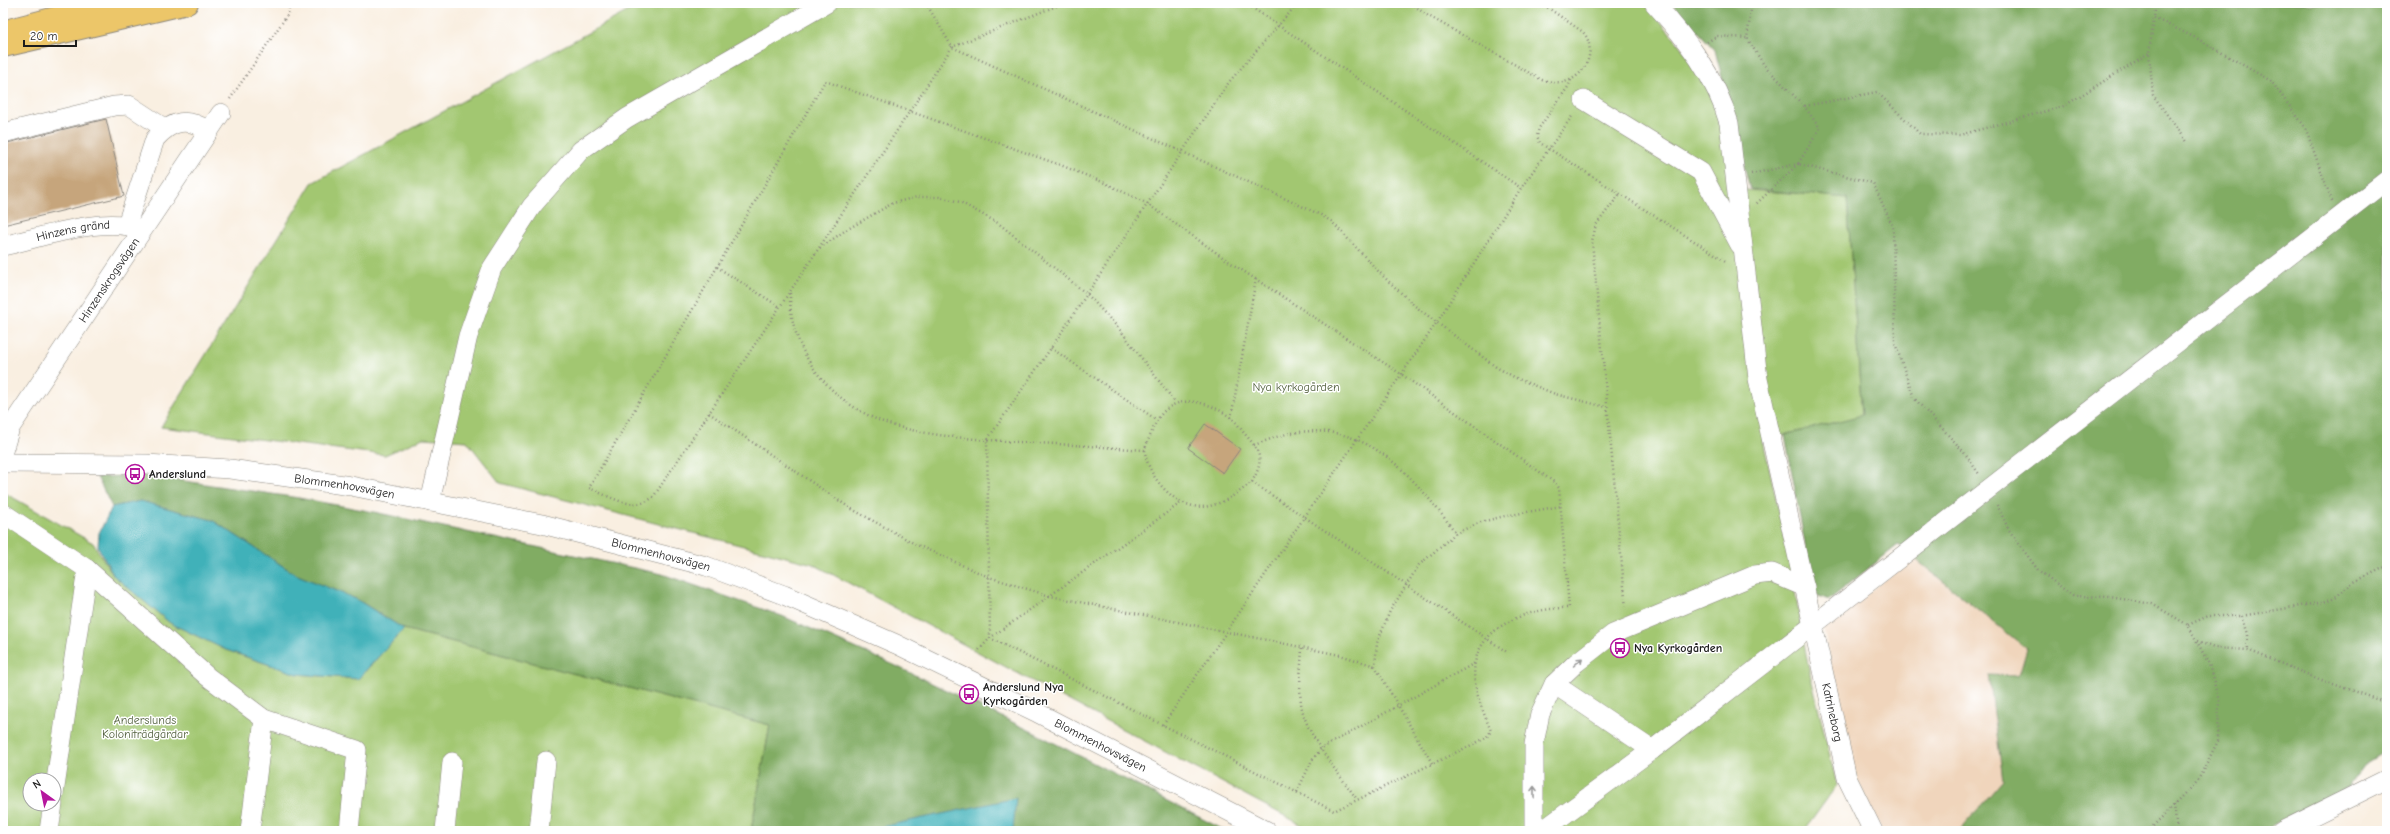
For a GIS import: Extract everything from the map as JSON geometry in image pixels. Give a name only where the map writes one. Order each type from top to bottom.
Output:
[{"type":"main road","points":[[3,31],[114,3]]},
{"type":"main road","points":[[3,46],[187,3]]},
{"type":"street","points":[[430,502],[468,336],[492,268],[532,206],[587,146],[628,118],[827,3]]},
{"type":"street","name":"Katrineborg","points":[[1654,3],[1692,50],[1711,78],[1723,101],[1732,142],[1758,379],[1847,778],[1873,831]]},
{"type":"street","points":[[1584,100],[1701,172],[1744,254]]},
{"type":"street","points":[[3,133],[114,106],[129,105],[164,128]]},
{"type":"street","name":"Hinzenskrogsvägen","points":[[3,451],[10,428],[135,227],[209,132],[221,113]]},
{"type":"street","points":[[135,227],[155,139],[164,128],[177,123],[189,122],[198,124],[209,132]]},
{"type":"street","points":[[1542,831],[1652,750],[2387,180]]},
{"type":"street","name":"Hinzens gränd","points":[[3,246],[103,224],[135,227]]},
{"type":"street","name":"Blommenhovsvägen","points":[[3,463],[146,464],[230,469],[351,486],[542,524],[706,566],[784,594],[896,644],[1038,713],[1267,831]]},
{"type":"street","points":[[3,513],[87,569],[208,677],[264,719],[357,750],[349,831]]},
{"type":"street","points":[[57,772],[87,569]]},
{"type":"street","points":[[1534,831],[1534,744],[1540,714],[1554,684],[1598,644],[1613,634],[1755,575],[1772,574],[1805,587]]},
{"type":"street","points":[[1554,684],[1652,750]]},
{"type":"street","points":[[250,831],[264,719]]},
{"type":"street","points":[[539,831],[546,761]]},
{"type":"street","points":[[445,831],[452,762]]},
{"type":"street","points":[[2282,831],[2387,779]]},
{"type":"street","points":[[49,831],[51,812]]},
{"type":"path","points":[[221,113],[288,14],[290,3]]},
{"type":"path","points":[[926,3],[952,47],[1332,222],[1382,275],[1437,322],[1496,367],[1516,378],[1555,394],[1606,407]]},
{"type":"path","points":[[990,638],[1334,810],[1356,798],[1486,738],[1491,731],[1477,694],[1475,663],[1487,640],[1506,623],[1521,616],[1540,610],[1569,608],[1559,488],[1554,482],[1401,374],[1256,279],[1146,203],[1106,183],[1063,166],[910,111],[825,81],[589,488],[635,505],[647,503],[654,496],[790,292],[818,249],[910,111],[952,47],[1064,3]]},
{"type":"path","points":[[1245,3],[1521,188]]},
{"type":"path","points":[[990,638],[987,440],[1051,348],[1146,203],[1183,153],[1229,82],[1298,3]]},
{"type":"path","points":[[1411,3],[1425,14],[1542,80],[1556,83],[1571,80]]},
{"type":"path","points":[[1541,3],[1583,32],[1588,38],[1591,48],[1588,59],[1579,73],[1571,80],[1568,87],[1539,128],[1537,136],[1540,143],[1619,195],[1746,274]]},
{"type":"path","points":[[1741,218],[1798,164],[1820,128],[1804,106],[1764,65],[1747,38],[1752,3]]},
{"type":"path","points":[[2156,3],[2149,54],[2153,95],[2187,143]]},
{"type":"path","points":[[2154,18],[2198,39],[2271,81],[2305,127],[2339,217]]},
{"type":"path","points":[[1692,50],[1717,36],[1747,38]]},
{"type":"path","points":[[1804,106],[1877,92],[1920,134],[1960,135],[2064,106],[2149,54]]},
{"type":"path","points":[[1163,725],[1437,322],[1521,188],[1584,100]]},
{"type":"path","points":[[1736,177],[1798,164],[1873,183],[1893,227],[1895,343],[1914,398],[1963,451],[1988,489],[2009,530],[2038,570],[2073,596],[2110,597],[2152,604],[2188,625],[2209,664],[2219,701],[2218,741],[2197,782],[2148,831]]},
{"type":"path","points":[[1619,195],[1596,225],[1592,241],[1606,407],[1628,628]]},
{"type":"path","points":[[818,249],[846,230],[893,203],[917,197],[939,197],[960,202],[998,223],[1087,294],[1121,331],[1175,402]]},
{"type":"path","points":[[717,267],[780,307]]},
{"type":"path","points":[[1231,418],[1256,279]]},
{"type":"path","points":[[790,292],[790,312],[794,331],[805,355],[818,377],[852,405],[887,423],[937,434],[987,440],[1145,450]]},
{"type":"path","points":[[1051,348],[1156,420]]},
{"type":"path","points":[[1194,401],[1231,418],[1254,445],[1259,456],[1259,469],[1252,482],[1232,498],[1212,506],[1197,507],[1182,502],[1162,488],[1151,473],[1145,450],[1156,420],[1175,402],[1194,401]]},
{"type":"path","points":[[709,413],[850,508],[917,545],[989,577],[1050,596],[1340,655],[1375,666]]},
{"type":"path","points":[[1254,445],[1291,433],[1311,431],[1357,438],[1404,469],[1456,533]]},
{"type":"path","points":[[1252,482],[1507,652]]},
{"type":"path","points":[[979,650],[990,638],[1182,502]]},
{"type":"path","points":[[1432,763],[1375,666],[1377,643],[1390,611],[1419,565],[1456,533],[1481,522],[1561,506]]},
{"type":"path","points":[[2188,625],[2208,616],[2241,616],[2324,602],[2337,596],[2354,582],[2387,566]]},
{"type":"path","points":[[2241,616],[2248,634],[2248,650]]},
{"type":"path","points":[[2197,641],[2214,648],[2248,650],[2319,679],[2387,703]]},
{"type":"path","points":[[1302,648],[1300,684],[1301,704],[1306,722],[1356,798]]},
{"type":"path","points":[[1297,792],[1312,760],[1322,748],[1475,663]]},
{"type":"path","points":[[2174,804],[2177,831]]},
{"type":"shaded area","points":[[1914,558],[2027,649],[2019,676],[1989,675],[2003,780],[1959,831],[1883,831],[1853,774],[1823,627]]},
{"type":"green space","name":"Nya kyrkogården","points":[[643,3],[1644,3],[1676,40],[1698,71],[1715,101],[1724,132],[1732,189],[1847,197],[1862,416],[1763,440],[1788,552],[1808,665],[1837,785],[1804,831],[1313,831],[813,564],[500,483],[467,441],[423,438],[385,455],[161,427],[312,183]]},
{"type":"green space","points":[[1672,3],[2387,3],[2387,750],[2366,763],[2349,787],[2262,831],[1959,831],[2003,780],[1989,675],[2019,676],[2027,649],[1898,545],[1829,600],[1814,594],[1785,435],[1862,415],[1847,198],[1750,189],[1715,50]]},
{"type":"green space","points":[[144,475],[299,498],[374,512],[662,574],[782,616],[894,665],[1035,733],[1226,831],[751,831],[770,725],[404,629],[356,599],[295,574],[212,520],[140,501],[112,507],[97,477]]},
{"type":"green space","name":"Anderslunds Koloniträdgårdar","points":[[3,492],[93,543],[114,576],[170,623],[226,650],[297,674],[358,679],[404,629],[770,725],[751,831],[3,831]]},
{"type":"water","points":[[140,501],[212,520],[295,574],[356,599],[404,629],[358,679],[297,674],[226,650],[170,623],[114,576],[98,547],[99,533],[112,507]]},
{"type":"water","points":[[1016,798],[1013,831],[862,831]]},
{"type":"building","points":[[106,119],[124,196],[3,225],[3,144]]},
{"type":"building","points":[[1205,424],[1240,449],[1223,473],[1188,448]]},
{"type":"place","name":"Anderslund","points":[[135,474]]},
{"type":"place","name":"Nya Kyrkogården","points":[[1620,648]]},
{"type":"place","name":"Anderslund Nya Kyrkogården","points":[[969,694]]}]
